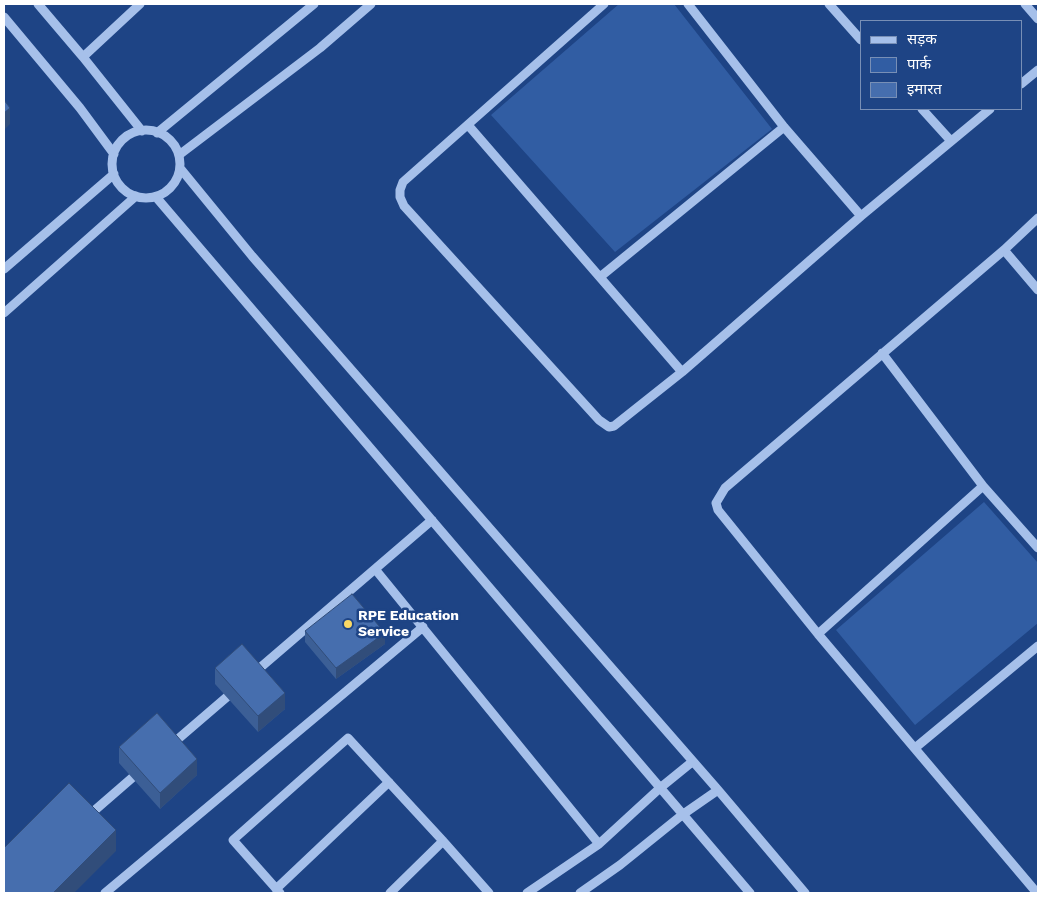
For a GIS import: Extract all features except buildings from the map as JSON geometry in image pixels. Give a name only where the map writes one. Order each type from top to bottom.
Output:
[{"type":"street","points":[[38,4],[142,131]]},
{"type":"street","points":[[83,58],[140,4]]},
{"type":"street","points":[[157,133],[314,4]]},
{"type":"street","points":[[179,155],[320,48],[371,4]]},
{"type":"street","points":[[604,4],[403,182],[400,197],[404,206],[598,420],[609,427],[614,426],[682,372],[861,216],[989,110]]},
{"type":"street","points":[[688,4],[784,127],[861,216]]},
{"type":"street","points":[[828,4],[860,39]]},
{"type":"street","points":[[1025,4],[1038,19]]},
{"type":"street","points":[[4,17],[80,108],[114,154]]},
{"type":"street","points":[[1022,83],[1038,70]]},
{"type":"street","points":[[923,110],[950,141]]},
{"type":"street","points":[[468,125],[682,372]]},
{"type":"street","points":[[600,277],[784,127]]},
{"type":"street","points":[[150,130],[162,134],[173,143],[179,155],[180,168],[176,181],[168,191],[156,197],[143,198],[130,194],[120,186],[114,174],[112,160],[116,148],[125,138],[142,131],[150,130]]},
{"type":"street","points":[[180,168],[252,256],[718,790],[805,893]]},
{"type":"street","points":[[4,269],[114,174]]},
{"type":"street","points":[[4,313],[136,196]]},
{"type":"street","points":[[156,197],[750,893]]},
{"type":"street","points":[[1037,893],[818,634],[718,510],[716,502],[725,488],[1004,250],[1038,218]]},
{"type":"street","points":[[1004,250],[1038,290]]},
{"type":"street","points":[[882,353],[983,486],[1038,548]]},
{"type":"street","points":[[818,634],[983,486]]},
{"type":"street","points":[[249,678],[432,520]]},
{"type":"street","points":[[376,569],[599,844]]},
{"type":"street","points":[[106,893],[423,627]]},
{"type":"street","points":[[915,748],[1038,646]]},
{"type":"street","points":[[167,748],[242,684]]},
{"type":"street","points":[[389,782],[278,891],[233,840],[348,738],[444,841],[489,893]]},
{"type":"street","points":[[527,893],[599,844],[660,788],[692,762]]},
{"type":"street","points":[[78,825],[145,767]]},
{"type":"street","points":[[580,893],[718,790]]},
{"type":"street","points":[[390,893],[444,841]]},
{"type":"green space","points":[[619,4],[674,4],[772,129],[615,252],[491,115]]},
{"type":"green space","points":[[984,502],[1038,563],[1038,623],[915,725],[836,630]]},
{"type":"place","name":"RPE Education Service","points":[[348,624]]}]
